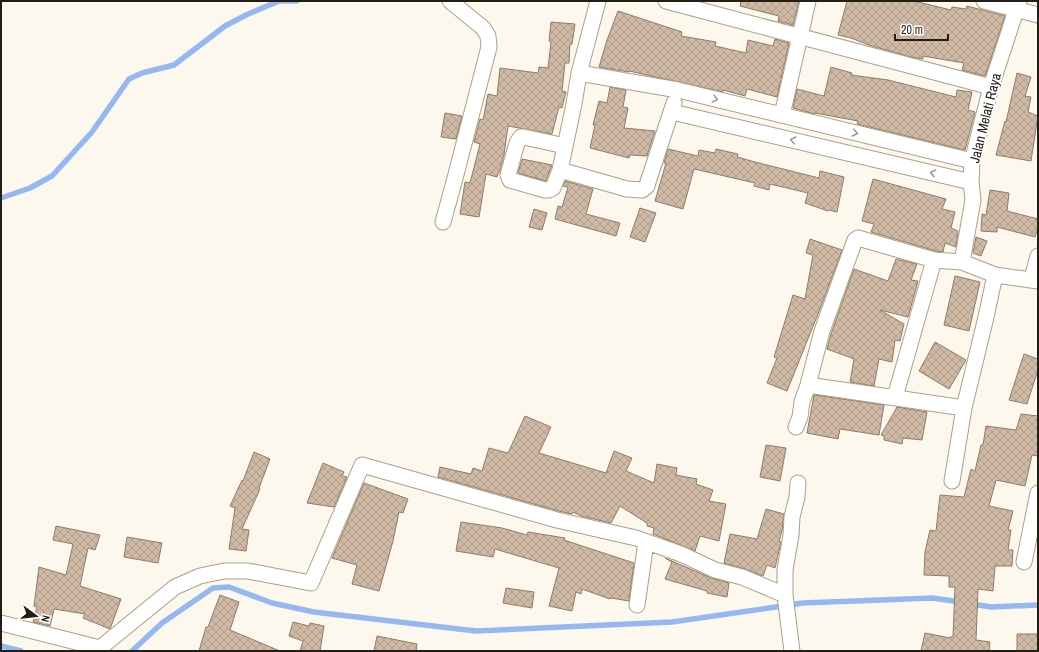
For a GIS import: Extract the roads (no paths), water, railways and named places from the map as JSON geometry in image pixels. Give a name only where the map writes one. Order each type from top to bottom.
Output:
[{"type":"street","points":[[443,222],[489,47],[488,36],[483,28],[450,1]]},
{"type":"street","points":[[565,146],[524,136],[517,144],[508,175],[510,180],[549,190],[553,188],[560,170],[565,146],[579,73],[598,1]]},
{"type":"street","points":[[666,1],[991,87]]},
{"type":"street","points":[[782,115],[808,1]]},
{"type":"street","points":[[990,2],[1018,5],[1038,15]]},
{"type":"street","name":"Jalan Melati Raya","points":[[962,262],[973,200],[971,182],[972,161],[991,87],[1018,5]]},
{"type":"street","points":[[579,73],[678,90],[972,161]]},
{"type":"street","points":[[560,170],[628,189],[642,190],[647,186],[678,90]]},
{"type":"street","points":[[672,112],[971,182]]},
{"type":"street","points":[[823,147],[828,127]]},
{"type":"street","points":[[796,427],[800,418],[802,402],[822,331],[855,240],[858,238],[934,260],[962,262],[995,275],[1035,280],[1038,256]]},
{"type":"street","points":[[895,397],[934,260]]},
{"type":"street","points":[[952,481],[964,408],[995,275]]},
{"type":"street","points":[[808,385],[964,408]]},
{"type":"street","points":[[1,623],[100,650],[175,587],[200,576],[224,571],[248,571],[311,583],[362,465],[556,520],[636,538],[681,554],[715,570],[742,577],[785,598]]},
{"type":"street","points":[[792,651],[785,598],[785,570],[798,483]]},
{"type":"street","points":[[1024,562],[1038,493]]},
{"type":"street","points":[[637,605],[646,542]]},
{"type":"waterway","points":[[1,198],[30,188],[52,176],[92,132],[129,79],[142,73],[174,65],[225,26],[246,15],[279,1],[297,1]]},
{"type":"waterway","points":[[132,651],[162,623],[213,588],[229,587],[272,603],[314,612],[476,631],[672,622],[803,603],[932,598],[961,602]]},
{"type":"waterway","points":[[971,604],[992,607],[1038,605]]},
{"type":"waterway","points":[[1,646],[21,651]]}]
